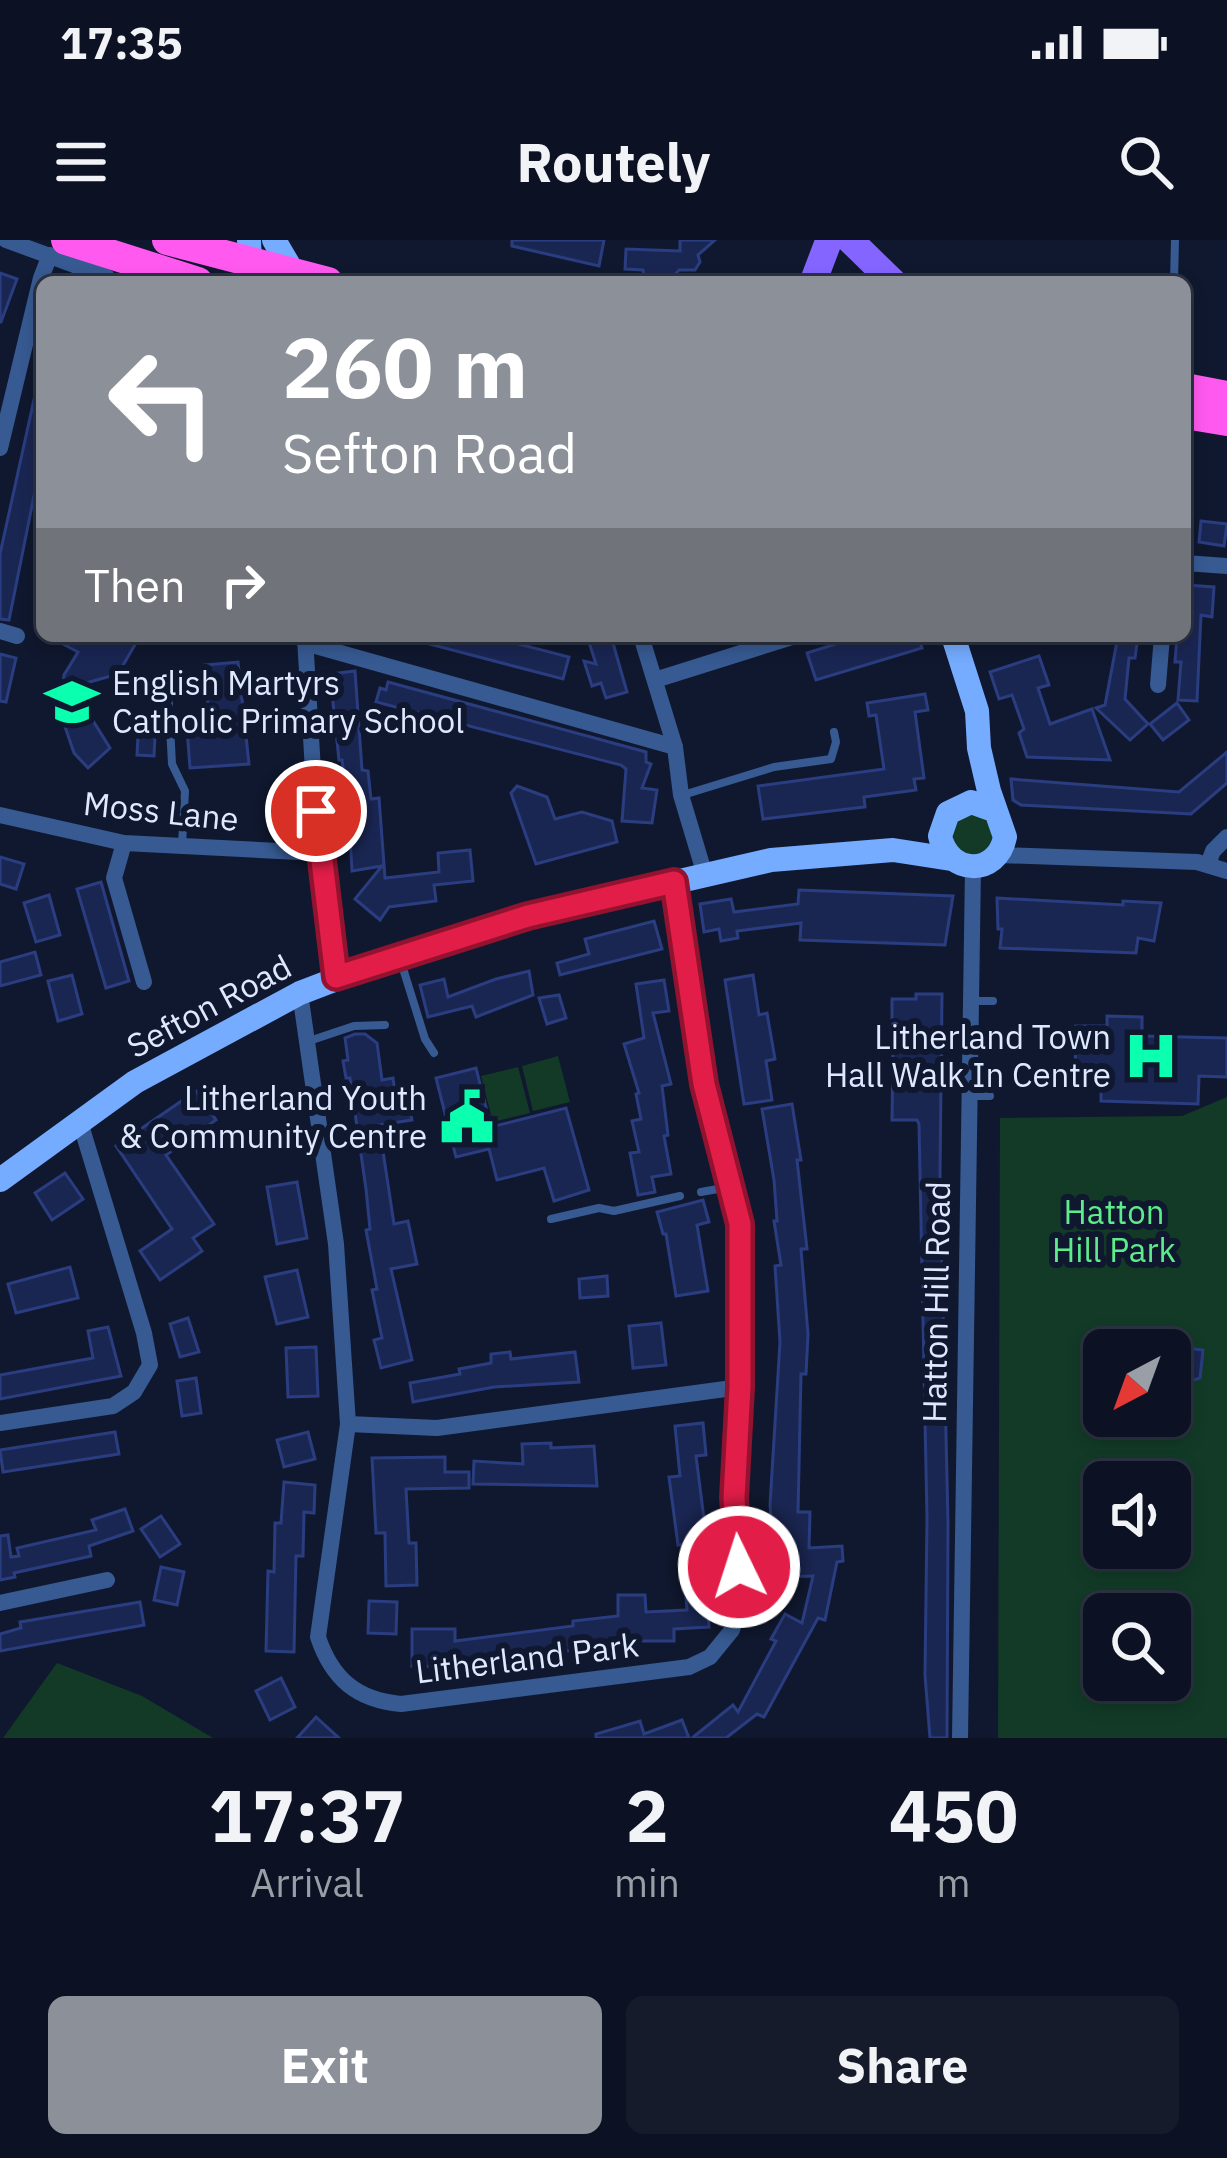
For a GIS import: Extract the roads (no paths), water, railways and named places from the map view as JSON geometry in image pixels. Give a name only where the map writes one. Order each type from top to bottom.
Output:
[{"type":"highway","points":[[167,240],[306,276]]},
{"type":"highway","points":[[58,248],[172,276]]},
{"type":"main road","points":[[265,265],[274,240]]},
{"type":"main road","points":[[817,276],[839,240]]},
{"type":"main road","points":[[837,276],[839,240]]},
{"type":"main road","points":[[839,240],[859,276]]},
{"type":"main road","points":[[839,240],[885,276]]},
{"type":"main road","points":[[893,850],[962,863],[999,855],[1006,837],[995,811],[979,748],[977,711],[955,642]]},
{"type":"main road","points":[[962,803],[979,748]]},
{"type":"main road","points":[[962,863],[941,844],[940,827],[948,813],[962,803],[980,803],[995,811]]},
{"type":"main road","points":[[893,850],[940,827]]},
{"type":"main road","name":"Sefton Road","points":[[0,1180],[135,1082],[336,977],[528,916],[705,874],[771,860],[893,850]]},
{"type":"street","points":[[6,240],[58,248],[105,276]]},
{"type":"street","points":[[42,276],[58,248]]},
{"type":"street","points":[[0,448],[6,393],[36,294]]},
{"type":"street","points":[[1191,563],[1227,566]]},
{"type":"street","points":[[305,642],[318,853],[336,977]]},
{"type":"street","points":[[312,642],[675,747]]},
{"type":"street","points":[[643,642],[675,747],[681,795],[705,874]]},
{"type":"street","points":[[655,680],[772,642]]},
{"type":"street","points":[[1158,685],[1162,642]]},
{"type":"street","name":"Moss Lane","points":[[0,815],[124,843],[318,853]]},
{"type":"street","points":[[1208,865],[1227,837]]},
{"type":"street","points":[[124,843],[114,878],[144,982]]},
{"type":"street","points":[[999,855],[1208,865],[1227,871]]},
{"type":"street","name":"Hatton Hill Road","points":[[960,1738],[970,1001],[962,863]]},
{"type":"street","name":"Litherland Park","points":[[300,993],[337,1244],[348,1424],[318,1637],[326,1664],[349,1688],[373,1702],[401,1704],[689,1667],[710,1657],[731,1630],[742,1601],[734,1498],[740,1224],[704,1084],[674,882]]},
{"type":"street","points":[[0,1424],[112,1406],[134,1392],[150,1365],[80,1122]]},
{"type":"street","points":[[348,1424],[436,1428],[740,1387]]},
{"type":"street","points":[[0,1603],[107,1580]]},
{"type":"lane","points":[[1174,276],[1175,240]]},
{"type":"lane","points":[[168,689],[172,764],[185,791],[182,846]]},
{"type":"lane","points":[[681,795],[774,767],[831,759],[834,732]]},
{"type":"lane","points":[[399,955],[425,1039],[434,1053]]},
{"type":"lane","points":[[970,1001],[993,1001]]},
{"type":"lane","points":[[307,1041],[354,1026],[386,1025]]},
{"type":"lane","points":[[968,1096],[990,1096]]},
{"type":"lane","points":[[701,1192],[731,1187]]},
{"type":"lane","points":[[551,1219],[680,1196]]},
{"type":"place","name":"English Martyrs Catholic Primary School","points":[[72,702]]},
{"type":"place","name":"Litherland Town Hall Walk In Centre","points":[[1151,1056]]},
{"type":"place","name":"Litherland Youth & Community Centre","points":[[467,1117]]},
{"type":"park label","name":"Hatton Hill Park","points":[[1114,1231]]}]
